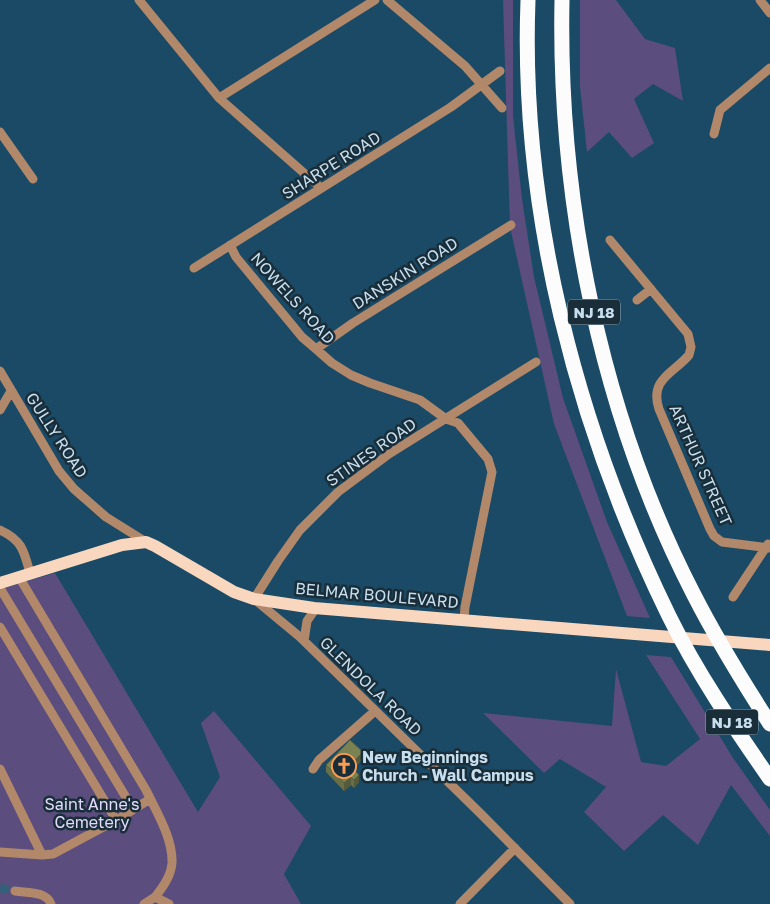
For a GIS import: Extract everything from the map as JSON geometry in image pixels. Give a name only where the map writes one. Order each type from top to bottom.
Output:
[{"type":"highway","name":"NJ 18","points":[[528,0],[529,90],[540,205],[566,339],[593,432],[632,537],[670,618],[700,672],[770,779]]},
{"type":"highway","name":"NJ 18","points":[[562,0],[563,79],[571,187],[587,284],[614,394],[637,465],[681,569],[733,668],[770,724]]},
{"type":"main road","points":[[0,583],[122,545],[146,542]]},
{"type":"main road","name":"BELMAR BOULEVARD","points":[[146,542],[234,592],[254,599],[316,608],[770,645]]},
{"type":"street","points":[[139,0],[219,98],[321,188]]},
{"type":"street","points":[[219,98],[375,0]]},
{"type":"street","points":[[387,0],[465,66],[502,108]]},
{"type":"street","points":[[760,0],[770,13]]},
{"type":"street","points":[[714,134],[720,110],[770,68]]},
{"type":"street","name":"SHARPE ROAD","points":[[194,268],[451,107],[500,71]]},
{"type":"street","points":[[0,132],[33,179]]},
{"type":"street","name":"DANSKIN ROAD","points":[[316,349],[353,323],[511,225]]},
{"type":"street","name":"ARTHUR STREET","points":[[610,240],[688,334],[691,341],[689,355],[662,380],[657,397],[659,408],[710,529],[714,536],[722,542],[768,546]]},
{"type":"street","name":"NOWELS ROAD","points":[[230,245],[236,257],[302,336],[332,363],[351,375],[370,383],[420,400],[446,418],[458,423],[488,459],[492,468],[464,619]]},
{"type":"street","points":[[637,300],[651,289]]},
{"type":"street","name":"STINES ROAD","points":[[254,599],[300,530],[332,496],[358,476],[446,418],[536,362]]},
{"type":"street","name":"GULLY ROAD","points":[[0,371],[59,471],[74,490],[106,517],[146,542]]},
{"type":"street","points":[[0,410],[11,391]]},
{"type":"street","points":[[0,530],[13,536],[24,550],[25,575],[150,799],[169,844],[172,862],[168,877],[155,897],[144,904]]},
{"type":"street","points":[[734,597],[768,546]]},
{"type":"street","points":[[0,588],[133,809]]},
{"type":"street","name":"GLENDOLA ROAD","points":[[254,599],[304,641],[570,904]]},
{"type":"street","points":[[304,641],[307,621],[316,608]]},
{"type":"street","points":[[0,627],[116,820]]},
{"type":"street","points":[[313,769],[320,760],[375,710]]},
{"type":"street","points":[[0,769],[42,855]]},
{"type":"street","points":[[0,852],[53,854],[150,799]]},
{"type":"street","points":[[460,904],[514,848]]},
{"type":"street","points":[[15,891],[44,895],[51,904]]},
{"type":"street","points":[[155,897],[168,904]]},
{"type":"green space","points":[[503,0],[513,0],[513,116],[522,199],[534,277],[563,398],[607,522],[650,618],[627,616],[554,424],[510,227]]},
{"type":"green space","points":[[580,0],[616,0],[645,39],[675,48],[683,101],[653,84],[634,99],[654,143],[632,158],[609,132],[587,152],[580,87]]},
{"type":"green space","name":"Saint Anne's Cemetery","points":[[55,573],[198,812],[220,777],[201,723],[214,711],[311,826],[284,874],[301,904],[0,904],[0,589]]},
{"type":"green space","points":[[646,655],[671,657],[733,758],[770,810],[770,836],[731,785],[698,845],[663,815],[624,851],[584,812],[606,787],[560,759],[544,773],[483,713],[612,726],[616,669],[641,762],[666,766],[700,739]]},
{"type":"building","name":"New Beginnings Church - Wall Campus","points":[[350,740],[363,752],[350,765],[359,775],[354,780],[351,777],[344,783],[326,765]]},
{"type":"tunnel","points":[[0,888],[15,891]]},
{"type":"place","name":"New Beginnings Church - Wall Campus","points":[[344,766]]}]
